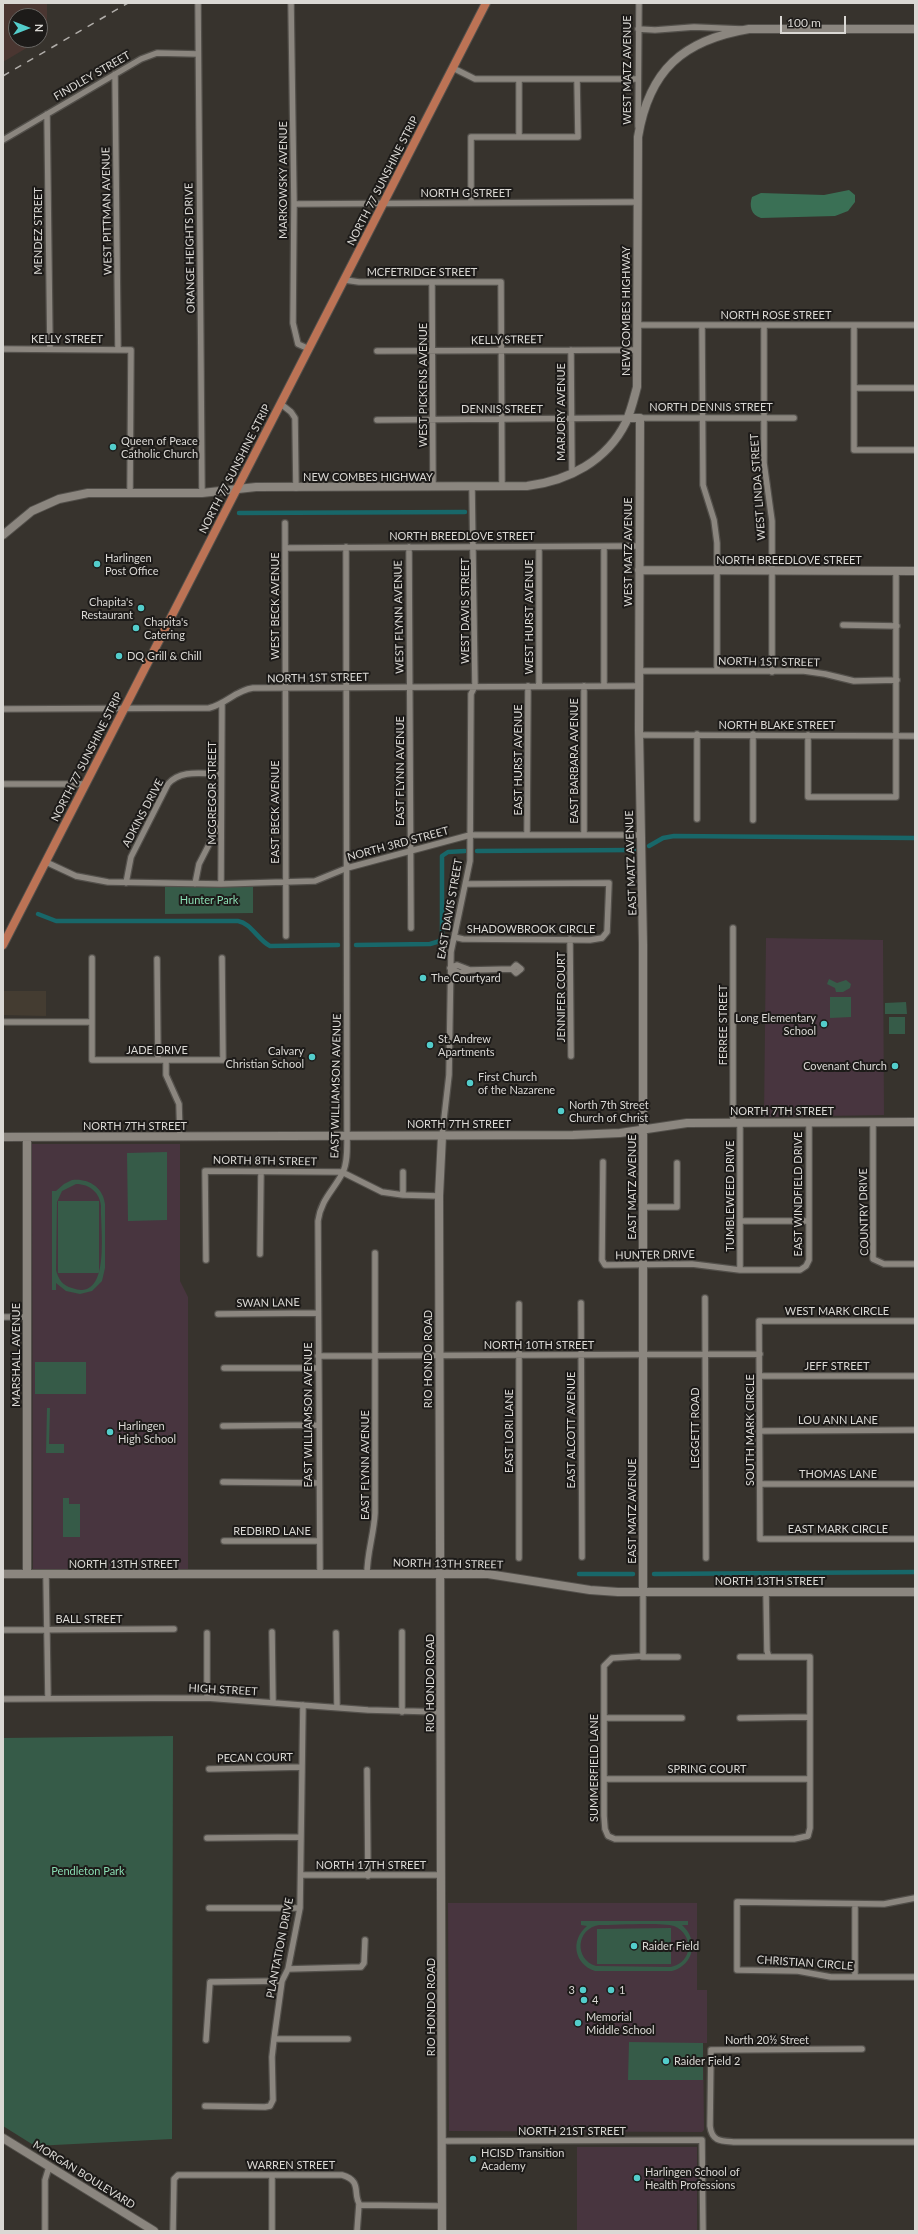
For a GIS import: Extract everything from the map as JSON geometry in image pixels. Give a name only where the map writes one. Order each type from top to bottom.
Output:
[{"type":"main road","name":"NORTH 77 SUNSHINE STRIP","points":[[3,945],[238,490],[486,3]]},
{"type":"street","name":"ORANGE HEIGHTS DRIVE","points":[[198,3],[202,493]]},
{"type":"street","name":"MARKOWSKY AVENUE","points":[[291,3],[294,330],[298,344],[309,350]]},
{"type":"street","name":"WEST MATZ AVENUE","points":[[638,3],[638,137]]},
{"type":"street","points":[[638,29],[655,30],[694,26],[749,29]]},
{"type":"street","name":"NEW COMBES HIGHWAY","points":[[4,531],[32,511],[59,499],[88,494],[202,493],[256,488],[502,487],[543,484],[572,474],[589,465],[605,451],[618,436],[628,418],[637,387],[638,137],[644,107],[656,82],[670,65],[689,49],[710,38],[749,29],[915,29]]},
{"type":"street","name":"FINDLEY STREET","points":[[3,140],[141,59],[157,53],[198,54]]},
{"type":"street","points":[[453,68],[475,79],[638,79]]},
{"type":"street","name":"WEST PITTMAN AVENUE","points":[[115,74],[118,349]]},
{"type":"street","points":[[519,80],[519,137]]},
{"type":"street","points":[[471,203],[471,137],[578,137],[577,80]]},
{"type":"street","name":"MENDEZ STREET","points":[[48,114],[50,349]]},
{"type":"street","name":"NORTH G STREET","points":[[294,204],[637,202]]},
{"type":"street","name":"MCFETRIDGE STREET","points":[[344,280],[359,282],[500,282],[502,350]]},
{"type":"street","name":"WEST PICKENS AVENUE","points":[[432,282],[433,488]]},
{"type":"street","name":"NORTH ROSE STREET","points":[[637,325],[915,325]]},
{"type":"street","points":[[702,325],[704,418],[703,485],[715,526],[717,571],[717,671]]},
{"type":"street","name":"WEST LINDA STREET","points":[[764,325],[765,472],[772,512],[772,672]]},
{"type":"street","points":[[854,325],[854,450],[915,450]]},
{"type":"street","name":"KELLY STREET","points":[[3,349],[131,350],[130,493]]},
{"type":"street","points":[[502,350],[502,487]]},
{"type":"street","name":"MARJORY AVENUE","points":[[571,350],[572,474]]},
{"type":"street","name":"KELLY STREET","points":[[377,351],[637,350]]},
{"type":"street","points":[[854,388],[915,388]]},
{"type":"street","points":[[281,404],[291,412],[294,418],[296,488]]},
{"type":"street","name":"NORTH DENNIS STREET","points":[[628,418],[794,418]]},
{"type":"street","name":"DENNIS STREET","points":[[377,420],[628,418]]},
{"type":"street","name":"WEST MATZ AVENUE","points":[[639,686],[640,418]]},
{"type":"street","name":"WEST DAVIS STREET","points":[[472,487],[475,686]]},
{"type":"street","name":"WEST BECK AVENUE","points":[[285,523],[285,688]]},
{"type":"street","name":"NORTH BREEDLOVE STREET","points":[[285,548],[409,546],[539,548],[639,546]]},
{"type":"street","name":"WEST FLYNN AVENUE","points":[[409,546],[410,687]]},
{"type":"street","name":"EAST WILLIAMSON AVENUE","points":[[320,1574],[318,1483],[318,1221],[322,1203],[342,1172],[347,1152],[348,1135],[346,547]]},
{"type":"street","points":[[604,547],[604,686]]},
{"type":"street","name":"WEST HURST AVENUE","points":[[539,548],[539,686]]},
{"type":"street","name":"NORTH BREEDLOVE STREET","points":[[639,570],[915,571]]},
{"type":"street","points":[[808,735],[808,797],[896,797],[896,571]]},
{"type":"street","points":[[843,625],[897,626]]},
{"type":"street","name":"NORTH 1ST STREET","points":[[639,671],[815,672],[854,681],[897,680]]},
{"type":"street","name":"NORTH 1ST STREET","points":[[3,709],[209,708],[222,703],[235,693],[246,689],[475,686],[639,686]]},
{"type":"street","name":"EAST DAVIS STREET","points":[[442,1136],[449,1075],[450,968],[454,937],[470,861],[471,694],[475,686]]},
{"type":"street","name":"EAST HURST AVENUE","points":[[527,834],[528,686]]},
{"type":"street","name":"EAST BARBARA AVENUE","points":[[584,686],[584,835]]},
{"type":"street","name":"EAST MATZ AVENUE","points":[[639,686],[640,835],[643,892],[643,1592]]},
{"type":"street","name":"EAST FLYNN AVENUE","points":[[410,687],[410,928]]},
{"type":"street","name":"EAST BECK AVENUE","points":[[285,688],[286,936]]},
{"type":"street","name":"MCGREGOR STREET","points":[[221,884],[222,703]]},
{"type":"street","name":"NORTH BLAKE STREET","points":[[639,734],[915,736]]},
{"type":"street","points":[[697,734],[697,819]]},
{"type":"street","points":[[753,734],[753,820]]},
{"type":"street","name":"ADKINS DRIVE","points":[[126,883],[128,867],[133,851],[168,784],[174,777],[183,774],[221,774]]},
{"type":"street","points":[[3,784],[85,784]]},
{"type":"street","points":[[195,884],[199,864],[221,820]]},
{"type":"street","name":"NORTH 3RD STREET","points":[[46,862],[60,870],[90,880],[126,883],[195,884],[285,882],[319,880],[347,868],[470,835],[640,835]]},
{"type":"street","name":"SHADOWBROOK CIRCLE","points":[[454,937],[462,939],[594,940],[605,936],[608,922],[609,884],[466,884]]},
{"type":"street","name":"FERREE STREET","points":[[733,928],[736,1122]]},
{"type":"street","name":"JENNIFER COURT","points":[[570,939],[571,1056]]},
{"type":"street","points":[[3,1022],[92,1022],[92,958]]},
{"type":"street","name":"JADE DRIVE","points":[[92,1022],[92,1060],[223,1060],[222,958]]},
{"type":"street","points":[[157,959],[158,1060]]},
{"type":"street","points":[[450,968],[460,973],[470,970],[512,969]]},
{"type":"street","points":[[166,1060],[166,1075],[179,1104],[180,1137]]},
{"type":"street","name":"TUMBLEWEED DRIVE","points":[[736,1122],[741,1221],[740,1270]]},
{"type":"street","name":"EAST WINDFIELD DRIVE","points":[[806,1266],[809,1260],[808,1122]]},
{"type":"street","name":"COUNTRY DRIVE","points":[[873,1122],[873,1259],[884,1264],[915,1264]]},
{"type":"street","name":"NORTH 7TH STREET","points":[[3,1137],[607,1134],[683,1123],[915,1122]]},
{"type":"street","name":"RIO HONDO ROAD","points":[[442,1136],[439,1196],[442,2231]]},
{"type":"street","name":"MARSHALL AVENUE","points":[[27,1137],[27,1574]]},
{"type":"street","name":"HUNTER DRIVE","points":[[602,1162],[603,1263],[607,1265],[709,1265],[740,1270],[800,1270],[806,1266]]},
{"type":"street","points":[[643,1206],[677,1207],[677,1163]]},
{"type":"street","name":"NORTH 8TH STREET","points":[[206,1260],[205,1170],[342,1172],[382,1192],[403,1195],[439,1196]]},
{"type":"street","points":[[260,1254],[261,1172]]},
{"type":"street","points":[[403,1172],[403,1195]]},
{"type":"street","points":[[741,1221],[809,1221]]},
{"type":"street","name":"EAST FLYNN AVENUE","points":[[367,1574],[367,1558],[375,1529],[374,1253]]},
{"type":"street","name":"LEGGETT ROAD","points":[[705,1298],[706,1558]]},
{"type":"street","name":"EAST ALCOTT AVENUE","points":[[581,1303],[582,1557]]},
{"type":"street","name":"EAST LORI LANE","points":[[519,1304],[519,1558]]},
{"type":"street","name":"SWAN LANE","points":[[218,1314],[318,1313]]},
{"type":"street","points":[[3,1318],[27,1317]]},
{"type":"street","name":"WEST MARK CIRCLE","points":[[759,1321],[915,1321]]},
{"type":"street","name":"SOUTH MARK CIRCLE","points":[[759,1321],[760,1539]]},
{"type":"street","name":"NORTH 10TH STREET","points":[[318,1356],[760,1354]]},
{"type":"street","points":[[224,1368],[318,1368]]},
{"type":"street","name":"JEFF STREET","points":[[760,1376],[915,1376]]},
{"type":"street","points":[[223,1426],[319,1425]]},
{"type":"street","name":"LOU ANN LANE","points":[[760,1431],[915,1430]]},
{"type":"street","points":[[222,1482],[318,1483]]},
{"type":"street","name":"THOMAS LANE","points":[[760,1484],[915,1484]]},
{"type":"street","name":"EAST MARK CIRCLE","points":[[760,1539],[915,1539]]},
{"type":"street","name":"REDBIRD LANE","points":[[224,1541],[319,1541]]},
{"type":"street","name":"NORTH 13TH STREET","points":[[3,1574],[488,1574],[590,1590],[643,1592],[915,1592]]},
{"type":"street","points":[[46,1575],[48,1698]]},
{"type":"street","points":[[643,1592],[644,1653],[642,1657],[678,1657]]},
{"type":"street","points":[[766,1592],[767,1652],[769,1657]]},
{"type":"street","name":"BALL STREET","points":[[3,1630],[174,1629]]},
{"type":"street","points":[[272,1632],[273,1703]]},
{"type":"street","points":[[402,1632],[402,1712]]},
{"type":"street","points":[[207,1633],[207,1698]]},
{"type":"street","points":[[336,1633],[337,1707]]},
{"type":"street","name":"SUMMERFIELD LANE","points":[[642,1657],[612,1658],[606,1662],[604,1670],[605,1829],[608,1836],[615,1839],[695,1840],[806,1838],[810,1831],[810,1779]]},
{"type":"street","points":[[740,1657],[810,1658],[810,1779]]},
{"type":"street","name":"HIGH STREET","points":[[3,1699],[207,1698],[402,1712],[441,1712]]},
{"type":"street","name":"PLANTATION DRIVE","points":[[205,2106],[270,2106],[273,2100],[272,2057],[282,1981],[288,1970],[300,1908],[302,1875],[301,1837],[303,1705]]},
{"type":"street","points":[[604,1718],[682,1718]]},
{"type":"street","points":[[740,1718],[810,1718]]},
{"type":"street","name":"PECAN COURT","points":[[209,1769],[302,1767]]},
{"type":"street","points":[[367,1770],[368,1876]]},
{"type":"street","name":"SPRING COURT","points":[[604,1779],[810,1779]]},
{"type":"street","points":[[207,1838],[301,1837]]},
{"type":"street","name":"NORTH 17TH STREET","points":[[302,1875],[368,1876],[441,1874]]},
{"type":"street","points":[[855,1977],[855,1904],[891,1903],[915,1898]]},
{"type":"street","name":"CHRISTIAN CIRCLE","points":[[855,1904],[737,1902],[737,1970],[798,1971],[831,1977],[915,1977]]},
{"type":"street","points":[[209,1908],[300,1908]]},
{"type":"street","points":[[288,1970],[361,1967],[364,1963],[365,1940]]},
{"type":"street","points":[[206,2040],[210,1982],[282,1981]]},
{"type":"street","points":[[274,2039],[348,2039]]},
{"type":"street","name":"North 20½ Street","points":[[862,2049],[711,2050],[710,2126],[712,2136],[716,2140],[735,2142],[915,2142]]},
{"type":"street","name":"MORGAN BOULEVARD","points":[[3,2138],[154,2231]]},
{"type":"street","name":"NORTH 21ST STREET","points":[[442,2141],[702,2140],[702,2231]]},
{"type":"street","points":[[44,2231],[45,2180],[48,2167]]},
{"type":"street","points":[[272,2175],[272,2231]]},
{"type":"street","name":"WARREN STREET","points":[[173,2231],[174,2179],[176,2176],[272,2175],[347,2176],[353,2181],[357,2188],[359,2204],[357,2231]]},
{"type":"street","points":[[359,2204],[442,2206]]},
{"type":"shaded area","points":[[3,3],[47,3],[47,8],[8,8],[8,48],[27,48],[3,62]]},
{"type":"shaded area","name":"Long Elementary School","points":[[766,938],[883,940],[884,1115],[764,1117]]},
{"type":"shaded area","points":[[3,991],[46,991],[46,1016],[3,1015]]},
{"type":"shaded area","name":"Harlingen High School","points":[[32,1144],[180,1144],[180,1281],[188,1297],[188,1569],[33,1570]]},
{"type":"shaded area","name":"Memorial Middle School","points":[[448,1903],[697,1903],[697,1990],[707,1990],[707,2043],[703,2043],[704,2130],[702,2132],[449,2131]]},
{"type":"shaded area","name":"Harlingen School of Health Professions","points":[[577,2147],[697,2147],[697,2231],[577,2231]]},
{"type":"green space","points":[[849,190],[855,195],[855,202],[848,211],[835,216],[761,218],[755,215],[751,207],[752,197],[761,193],[824,195]]},
{"type":"green space","name":"Hunter Park","points":[[165,886],[253,886],[253,913],[165,914]]},
{"type":"green space","points":[[829,979],[837,983],[846,980],[851,984],[850,988],[843,992],[836,992],[835,988],[827,984]]},
{"type":"green space","points":[[830,997],[851,997],[851,1017],[830,1018]]},
{"type":"green space","points":[[906,1002],[907,1014],[885,1014],[885,1003]]},
{"type":"green space","points":[[889,1017],[905,1017],[905,1034],[889,1034]]},
{"type":"green space","points":[[167,1152],[167,1220],[128,1221],[127,1153]]},
{"type":"green space","points":[[72,1180],[89,1182],[98,1188],[104,1198],[105,1204],[105,1268],[102,1281],[92,1291],[80,1294],[66,1291],[56,1283],[56,1290],[52,1290],[52,1191],[56,1191],[64,1184]],"holes":[[[76,1184],[81,1184],[90,1188],[96,1193],[99,1197],[101,1206],[101,1260],[98,1274],[93,1284],[85,1290],[66,1286],[58,1276],[56,1270],[57,1202],[62,1191]]]},
{"type":"green space","points":[[58,1201],[99,1201],[99,1273],[58,1273]]},
{"type":"green space","points":[[35,1362],[86,1362],[86,1394],[35,1394]]},
{"type":"green space","points":[[47,1408],[50,1408],[49,1444],[64,1444],[64,1453],[46,1453]]},
{"type":"green space","points":[[63,1498],[69,1498],[69,1504],[80,1504],[80,1537],[63,1537]]},
{"type":"green space","name":"Pendleton Park","points":[[173,1736],[172,2139],[35,2146],[3,2126],[3,1738]]},
{"type":"green space","points":[[581,1921],[688,1921],[688,1925],[682,1925],[691,1938],[692,1951],[685,1963],[672,1971],[595,1971],[582,1963],[577,1951],[578,1938],[587,1926],[581,1925]],"holes":[[[649,1924],[674,1926],[681,1930],[686,1936],[688,1951],[682,1962],[671,1967],[596,1966],[584,1957],[581,1951],[581,1944],[582,1938],[586,1932],[599,1925]]]},
{"type":"green space","name":"Raider Field","points":[[671,1928],[671,1964],[597,1964],[597,1929]]},
{"type":"green space","name":"Raider Field 2","points":[[629,2042],[703,2043],[703,2080],[628,2080]]},
{"type":"waterway","points":[[239,513],[465,512]]},
{"type":"waterway","points":[[649,846],[663,838],[674,836],[915,838]]},
{"type":"waterway","points":[[477,851],[634,850]]},
{"type":"waterway","points":[[356,945],[430,944],[440,941],[442,934],[442,856],[448,852],[465,851]]},
{"type":"waterway","points":[[38,914],[56,921],[238,921],[243,922],[251,928],[270,946],[338,945]]},
{"type":"waterway","points":[[654,1574],[915,1572]]},
{"type":"waterway","points":[[579,1574],[633,1574]]},
{"type":"railway","points":[[3,76],[128,3]]},
{"type":"place","name":"Queen of Peace Catholic Church","points":[[113,447]]},
{"type":"place","name":"Harlingen Post Office","points":[[97,564]]},
{"type":"place","name":"Chapita's Restaurant","points":[[141,608]]},
{"type":"place","name":"Chapita's Catering","points":[[136,628]]},
{"type":"place","name":"DQ Grill & Chill","points":[[119,656]]},
{"type":"place","name":"The Courtyard","points":[[423,978]]},
{"type":"place","name":"Long Elementary School","points":[[824,1024]]},
{"type":"place","name":"St. Andrew Apartments","points":[[430,1045]]},
{"type":"place","name":"Calvary Christian School","points":[[312,1057]]},
{"type":"place","name":"Covenant Church","points":[[895,1066]]},
{"type":"place","name":"First Church of the Nazarene","points":[[470,1083]]},
{"type":"place","name":"North 7th Street Church of Christ","points":[[561,1111]]},
{"type":"place","name":"Harlingen High School","points":[[110,1432]]},
{"type":"place","name":"Raider Field","points":[[634,1946]]},
{"type":"place","name":"3","points":[[583,1990]]},
{"type":"place","name":"1","points":[[611,1990]]},
{"type":"place","name":"4","points":[[584,2000]]},
{"type":"place","name":"Memorial Middle School","points":[[578,2023]]},
{"type":"place","name":"Raider Field 2","points":[[666,2061]]},
{"type":"place","name":"HCISD Transition Academy","points":[[473,2159]]},
{"type":"place","name":"Harlingen School of Health Professions","points":[[637,2178]]}]
